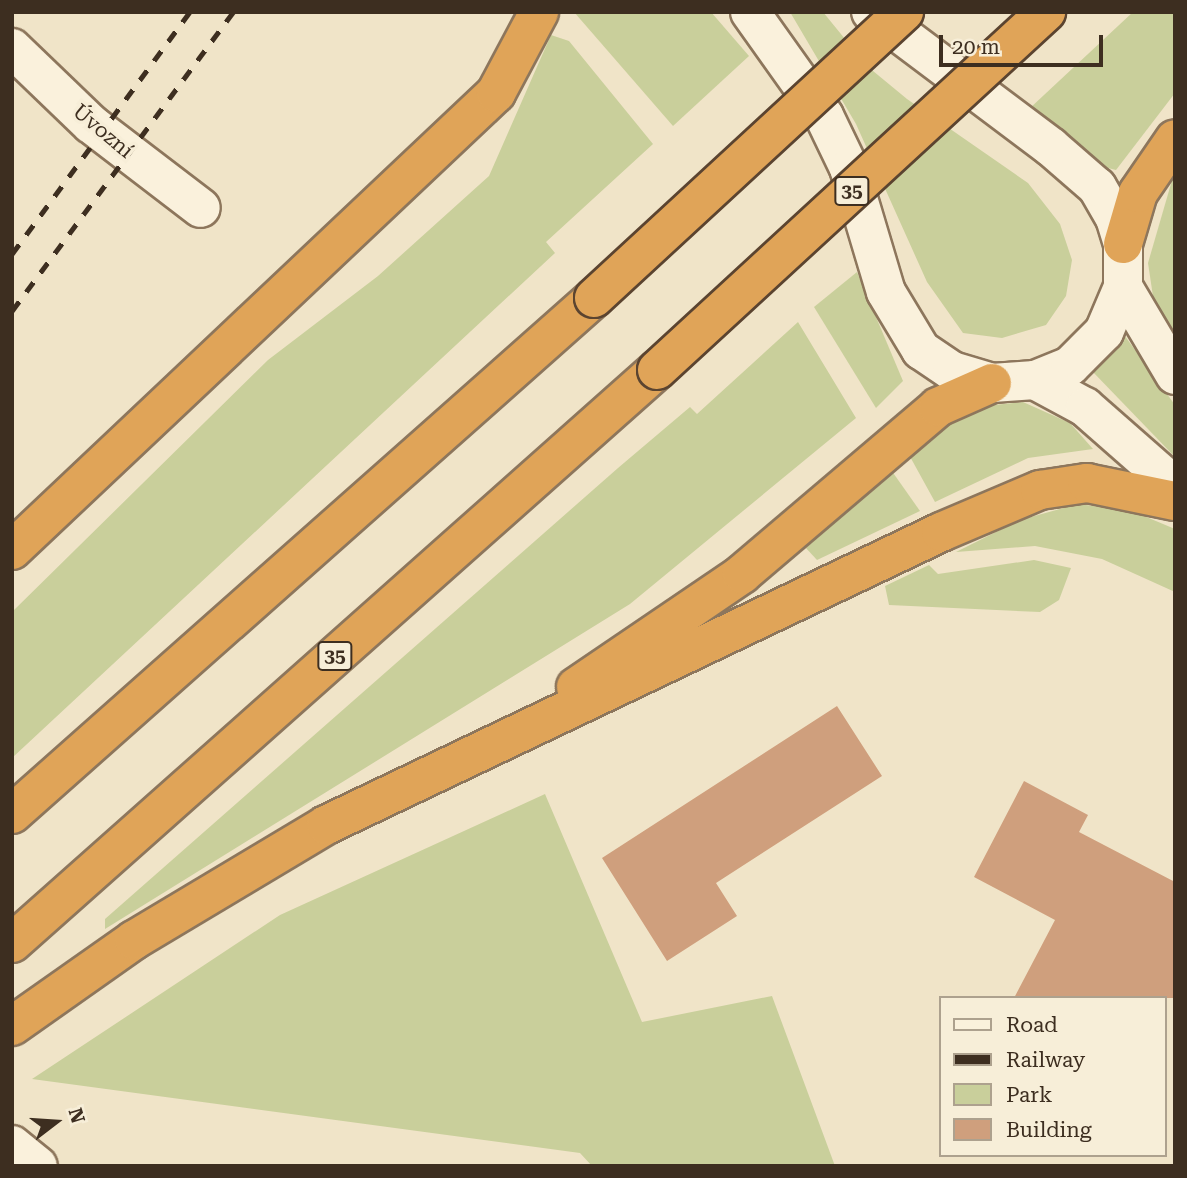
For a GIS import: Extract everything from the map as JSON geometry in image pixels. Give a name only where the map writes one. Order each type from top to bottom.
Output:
[{"type":"highway","points":[[12,550],[496,93],[539,12]]},
{"type":"highway","points":[[12,814],[594,298],[904,12]]},
{"type":"highway","name":"35","points":[[12,943],[657,370],[1046,12]]},
{"type":"highway","points":[[1123,244],[1138,193],[1175,139]]},
{"type":"highway","points":[[484,749],[742,574],[938,407],[992,383]]},
{"type":"highway","points":[[12,1026],[134,940],[326,825],[1040,490],[1087,483],[1175,500]]},
{"type":"main road","points":[[750,12],[824,116],[901,322],[921,350],[952,371],[992,383],[1035,380],[1070,366],[1104,332],[1123,286],[1123,244],[1097,187],[990,98],[871,12]]},
{"type":"main road","name":"Úvozní","points":[[12,48],[91,124],[201,208]]},
{"type":"main road","points":[[1123,286],[1175,375]]},
{"type":"main road","points":[[1035,380],[1084,407],[1175,486]]},
{"type":"main road","points":[[12,1145],[38,1166]]},
{"type":"green space","points":[[574,12],[711,12],[749,56],[673,126]]},
{"type":"green space","points":[[790,12],[823,12],[867,66],[907,99],[1028,183],[1060,224],[1072,260],[1066,296],[1046,325],[1002,338],[963,333],[927,282],[856,124]]},
{"type":"green space","points":[[1133,12],[1175,12],[1175,93],[1116,170],[1092,164],[1029,109]]},
{"type":"green space","points":[[551,35],[569,41],[653,144],[546,242],[555,253],[12,758],[12,612],[268,360],[378,276],[489,176]]},
{"type":"green space","points":[[1175,170],[1175,347],[1157,323],[1148,263]]},
{"type":"green space","points":[[857,272],[903,381],[876,408],[814,307]]},
{"type":"green space","points":[[798,322],[856,418],[630,604],[105,929],[105,919],[618,468],[690,407],[697,414]]},
{"type":"green space","points":[[1122,332],[1175,405],[1175,457],[1092,371]]},
{"type":"green space","points":[[1023,402],[1070,423],[1093,449],[1028,458],[935,502],[908,453],[941,423],[975,407]]},
{"type":"green space","points":[[889,467],[920,511],[817,560],[805,547]]},
{"type":"green space","points":[[1078,504],[1132,511],[1175,529],[1175,592],[1102,559],[1035,546],[956,552],[1020,520]]},
{"type":"green space","points":[[1034,560],[1071,568],[1059,600],[1040,612],[889,605],[885,586],[929,565],[938,574]]},
{"type":"green space","points":[[545,794],[642,1022],[772,996],[835,1166],[592,1166],[580,1153],[32,1079],[280,915]]},
{"type":"building","points":[[837,706],[882,776],[716,883],[737,916],[667,961],[602,858]]},
{"type":"building","points":[[1024,781],[1088,815],[1079,832],[1175,882],[1175,998],[1015,996],[1055,920],[974,877]]},
{"type":"railway","points":[[12,254],[190,12]]},
{"type":"railway","points":[[12,311],[233,12]]}]
